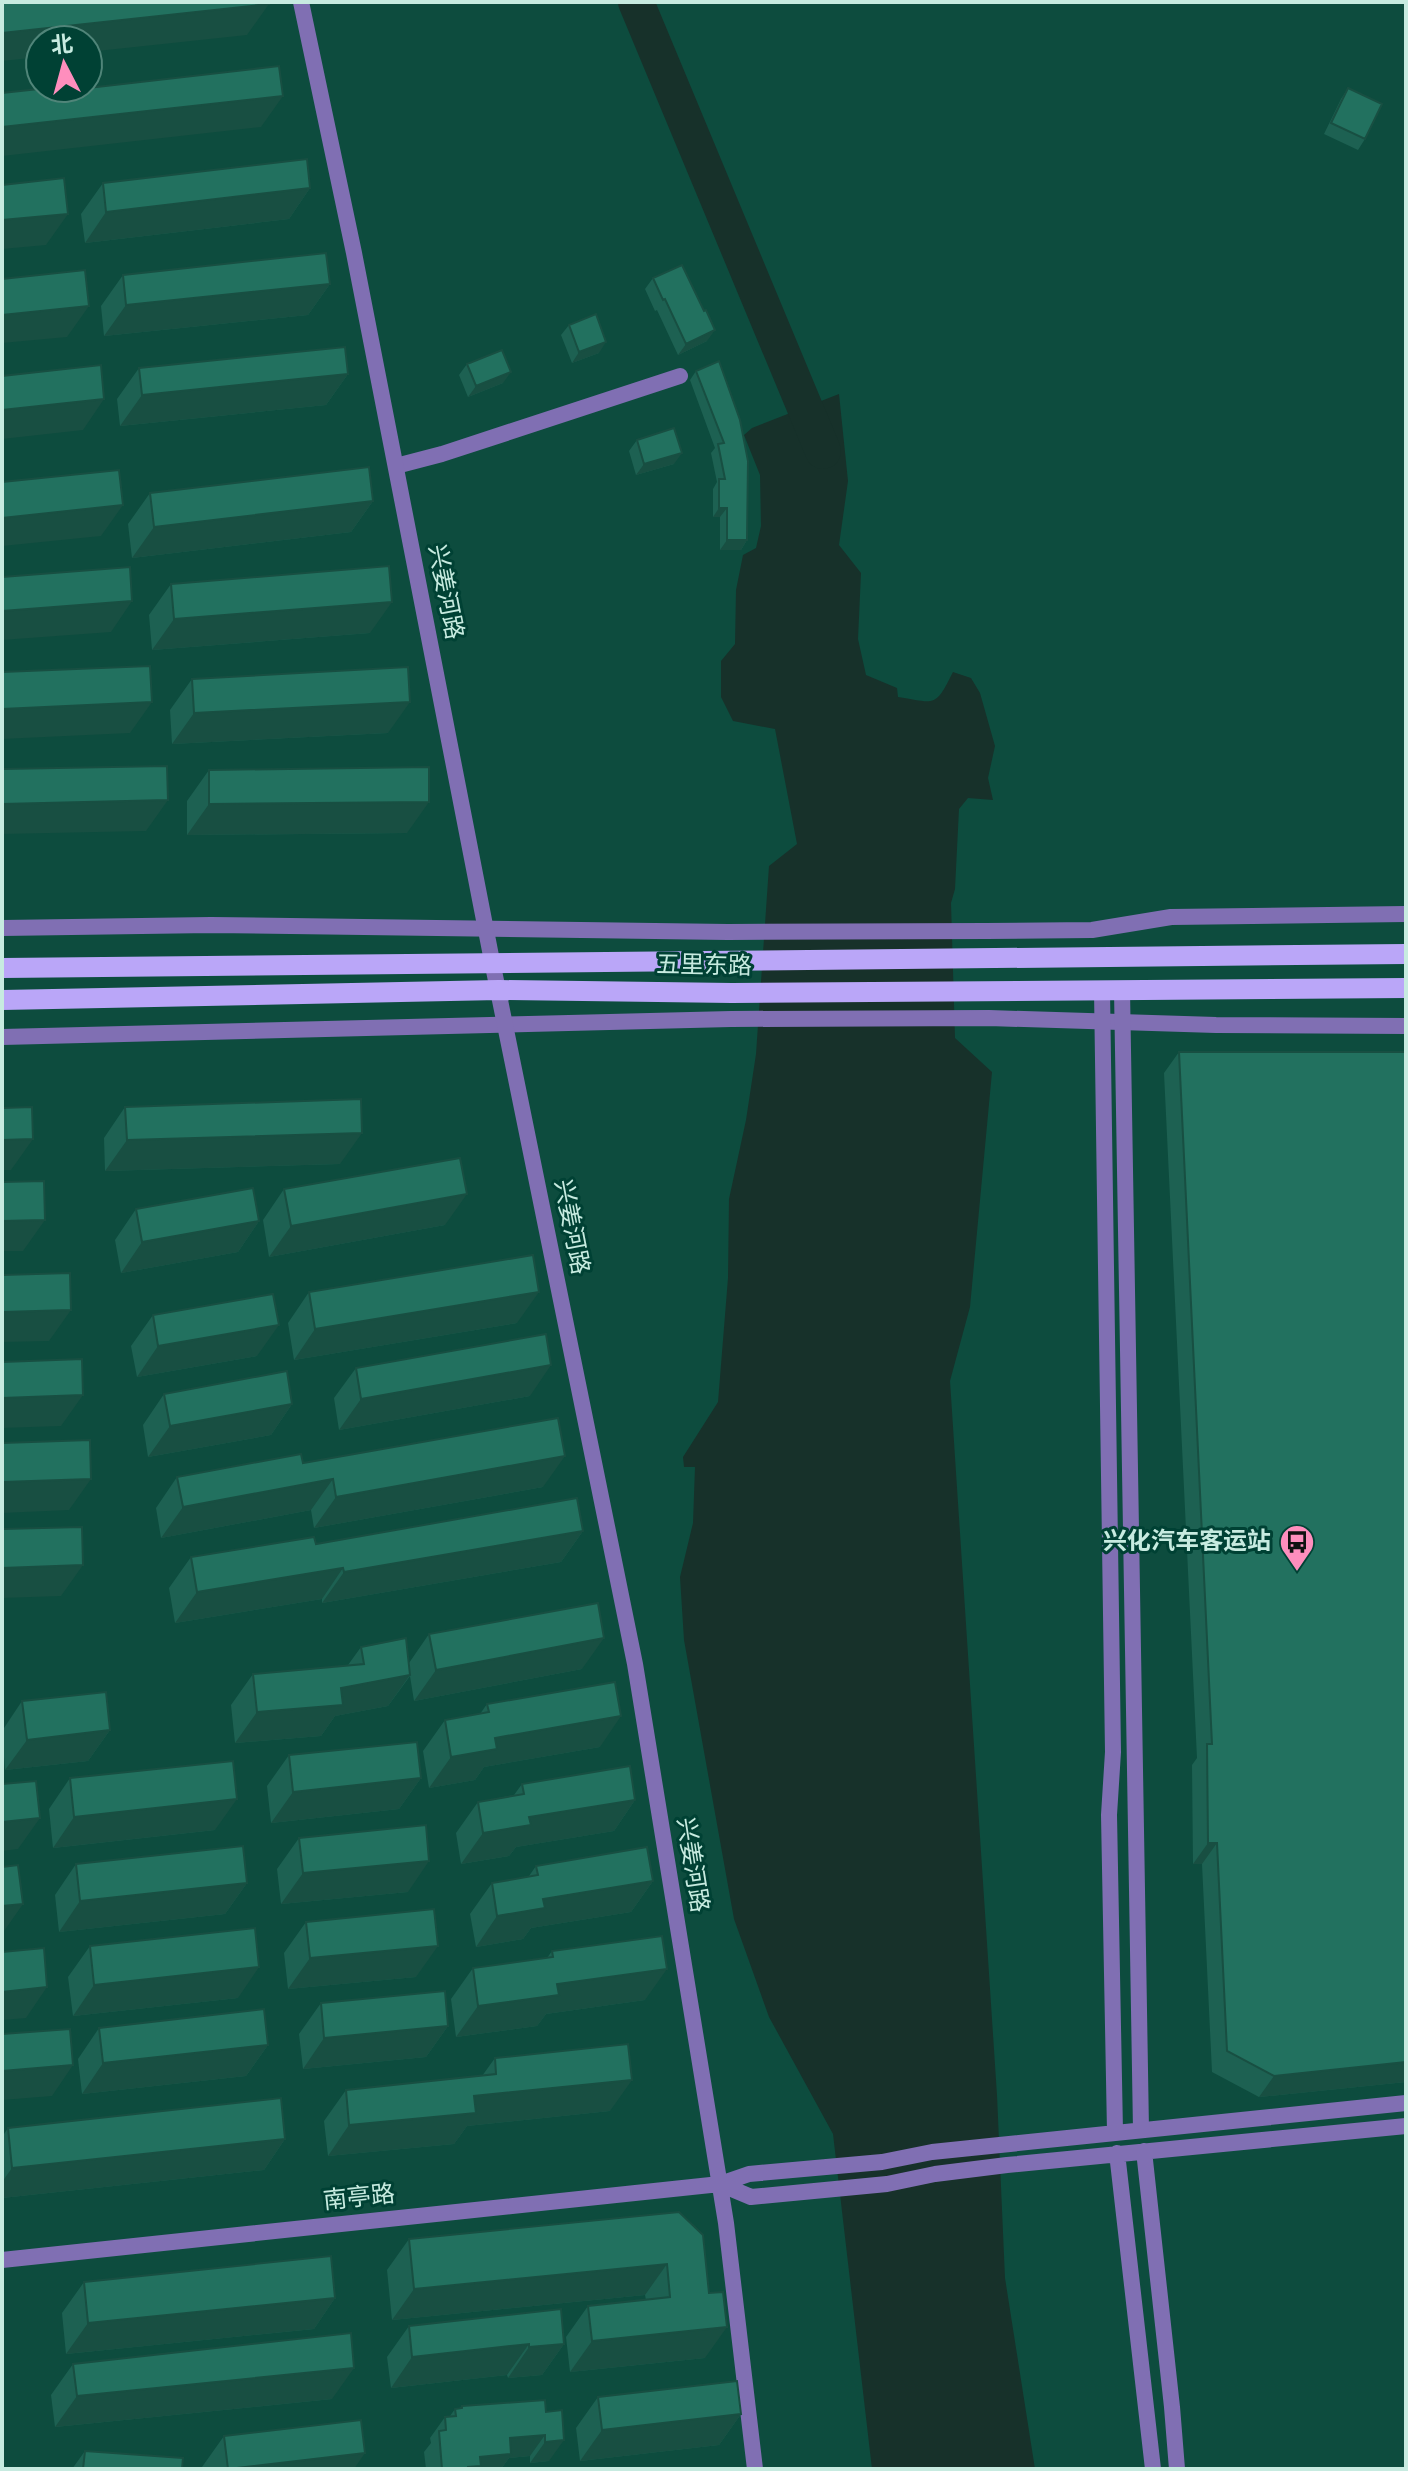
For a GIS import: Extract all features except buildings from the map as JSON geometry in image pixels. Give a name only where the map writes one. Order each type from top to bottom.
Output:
[{"type":"main road","name":"五里东路","points":[[2,968],[492,961],[986,961],[1406,954]]},
{"type":"main road","name":"五里东路","points":[[2,1000],[499,990],[732,993],[1406,988]]},
{"type":"street","name":"兴姜河路","points":[[301,2],[635,1664],[720,2184],[755,2469]]},
{"type":"street","points":[[396,466],[442,454],[680,376]]},
{"type":"street","points":[[2,928],[211,925],[728,932],[1092,930],[1171,917],[1406,914]]},
{"type":"street","points":[[1112,990],[1102,1021],[1113,1752],[1109,1815],[1115,2132]]},
{"type":"street","points":[[1112,990],[1122,1022],[1141,2130]]},
{"type":"street","points":[[2,1037],[731,1019],[989,1018],[1216,1025],[1406,1026]]},
{"type":"street","points":[[720,2184],[749,2174],[882,2162],[932,2152],[1406,2103]]},
{"type":"street","points":[[720,2184],[751,2197],[887,2184],[935,2174],[1117,2153],[1406,2126]]},
{"type":"street","points":[[1144,2151],[1177,2469]]},
{"type":"street","points":[[1117,2153],[1153,2469]]},
{"type":"street","name":"南亭路","points":[[2,2260],[720,2184]]},
{"type":"water","points":[[839,394],[848,481],[839,545],[861,573],[858,639],[866,675],[897,688],[898,697],[927,701],[938,697],[953,672],[971,678],[980,693],[995,746],[988,778],[993,800],[968,798],[959,809],[955,889],[951,903],[955,1038],[992,1072],[970,1307],[950,1381],[997,2095],[1005,2278],[1035,2469],[872,2469],[833,2134],[769,2017],[734,1919],[684,1640],[680,1577],[693,1523],[695,1467],[684,1467],[683,1457],[718,1402],[728,1278],[729,1199],[756,1054],[769,866],[797,844],[775,729],[733,721],[721,697],[721,661],[735,644],[736,590],[743,555],[756,548],[761,526],[760,475],[744,435],[752,428]]},
{"type":"waterway","points":[[636,2],[823,451]]},
{"type":"place","name":"兴化汽车客运站","points":[[1297,1573]]}]
